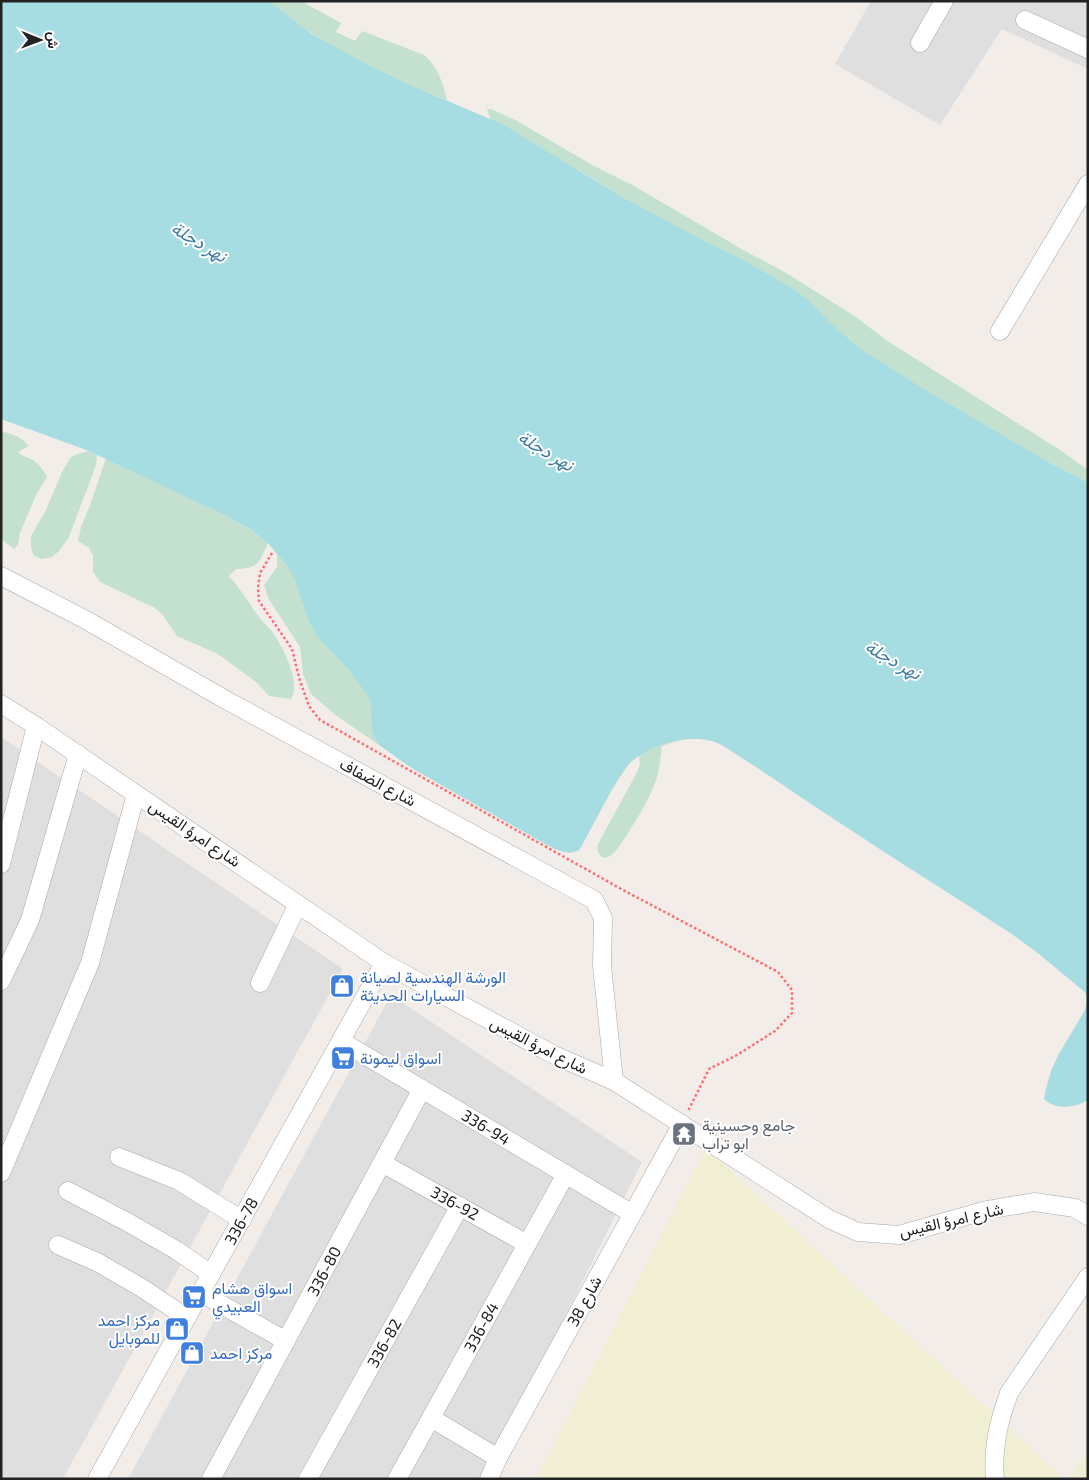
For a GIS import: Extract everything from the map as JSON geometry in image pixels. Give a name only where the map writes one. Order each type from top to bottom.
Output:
[{"type":"street","points":[[920,43],[944,1]]},
{"type":"street","points":[[1025,20],[1088,49]]},
{"type":"street","points":[[1000,331],[1088,184]]},
{"type":"street","name":"شارع الضفاف","points":[[1,576],[86,620],[234,704],[594,900],[603,918],[602,966],[614,1081]]},
{"type":"street","name":"شارع امرؤ القيس","points":[[1,704],[78,754],[384,963],[554,1055],[614,1081],[829,1219],[858,1232],[899,1235],[987,1210],[1034,1202],[1075,1208],[1088,1216]]},
{"type":"street","points":[[1,864],[36,726]]},
{"type":"street","points":[[1,981],[30,920],[78,754]]},
{"type":"street","points":[[1,1173],[90,962],[136,794]]},
{"type":"street","points":[[260,983],[298,904]]},
{"type":"street","name":"336-78","points":[[97,1479],[384,963]]},
{"type":"street","name":"336-94","points":[[342,1040],[631,1213]]},
{"type":"street","name":"336-80","points":[[211,1479],[422,1089]]},
{"type":"street","name":"شارع 38","points":[[489,1479],[498,1458],[631,1213],[682,1124]]},
{"type":"street","points":[[119,1157],[179,1181],[242,1220]]},
{"type":"street","name":"336-92","points":[[382,1163],[527,1244]]},
{"type":"street","name":"336-84","points":[[397,1479],[566,1174]]},
{"type":"street","points":[[68,1191],[176,1250],[211,1274]]},
{"type":"street","name":"336-82","points":[[308,1479],[460,1206]]},
{"type":"street","points":[[58,1245],[96,1262],[142,1288],[187,1318]]},
{"type":"street","points":[[995,1479],[995,1442],[1002,1411],[1009,1392],[1088,1277]]},
{"type":"street","points":[[201,1293],[286,1341]]},
{"type":"street","points":[[431,1418],[498,1458]]},
{"type":"path","points":[[272,553],[260,573],[259,601],[292,649],[309,706],[320,720],[623,890],[778,972],[792,990],[792,1013],[775,1031],[709,1070],[682,1124]]},
{"type":"shaded area","points":[[871,1],[1088,1],[1088,69],[1002,29],[940,125],[835,64]]},
{"type":"shaded area","points":[[1,737],[343,969],[63,1479],[1,1479]]},
{"type":"shaded area","points":[[391,995],[642,1162],[484,1479],[128,1479]]},
{"type":"shaded area","points":[[706,1148],[1064,1479],[536,1479]]},
{"type":"shaded area","points":[[1088,1454],[1088,1479],[1067,1479]]},
{"type":"green space","points":[[261,1],[301,1],[341,23],[336,32],[355,41],[362,31],[424,55],[433,64],[442,82],[447,100],[429,93],[422,93],[335,53],[324,41]]},
{"type":"green space","points":[[487,109],[517,121],[594,166],[634,186],[783,271],[853,315],[889,342],[1060,450],[1088,470],[1088,500],[872,362],[869,354],[718,256],[578,170],[571,171],[493,126]]},
{"type":"green space","points":[[1,431],[16,436],[29,446],[18,452],[35,461],[47,477],[36,495],[20,533],[18,545],[14,549],[1,539]]},
{"type":"green space","points":[[89,451],[97,455],[96,465],[69,537],[52,557],[42,559],[34,556],[31,548],[31,536],[46,510],[62,472],[70,458]]},
{"type":"green space","points":[[106,458],[220,513],[252,530],[268,543],[258,563],[244,569],[236,569],[229,576],[261,620],[272,631],[281,646],[289,664],[294,683],[294,692],[291,699],[269,696],[256,682],[218,654],[177,636],[162,614],[155,608],[100,582],[93,572],[93,556],[89,548],[78,541],[81,527]]},
{"type":"green space","points":[[268,543],[584,663],[1088,953],[1088,1100],[1077,1105],[1065,1107],[1054,1105],[1044,1099],[1054,1064],[1086,1007],[1087,998],[1081,989],[1012,934],[719,743],[704,739],[691,739],[662,746],[653,788],[634,824],[618,848],[607,858],[600,855],[598,844],[636,774],[640,764],[639,756],[630,762],[615,785],[579,850],[570,853],[540,841],[415,770],[337,716],[311,694],[303,674],[300,647],[268,598],[264,585],[277,567],[277,554]]},
{"type":"water","name":"نهر دجلة","points":[[1,1],[268,1],[312,34],[364,63],[405,83],[502,124],[622,197],[792,288],[808,300],[831,324],[858,347],[922,388],[1053,465],[1088,483],[1088,999],[1086,993],[1012,934],[729,749],[712,741],[684,739],[657,746],[640,755],[631,762],[614,785],[579,850],[564,852],[549,846],[415,770],[380,745],[375,738],[372,728],[371,704],[368,696],[349,670],[317,636],[308,619],[295,580],[287,565],[268,543],[252,530],[89,451],[1,419]]},
{"type":"water","points":[[1088,999],[1088,1100],[1077,1105],[1065,1107],[1054,1105],[1044,1099],[1052,1069],[1084,1012]]},
{"type":"place","name":"الورشة الهندسية لصيانة السيارات الحديثة","points":[[342,986]]},
{"type":"place","name":"اسواق ليمونة","points":[[343,1058]]},
{"type":"place","name":"جامع وحسينية ابو تراب","points":[[684,1134]]},
{"type":"place","name":"اسواق هشام العبيدي","points":[[194,1297]]},
{"type":"place","name":"مركز احمد للموبايل","points":[[177,1329]]},
{"type":"place","name":"مركز احمد","points":[[192,1353]]}]
